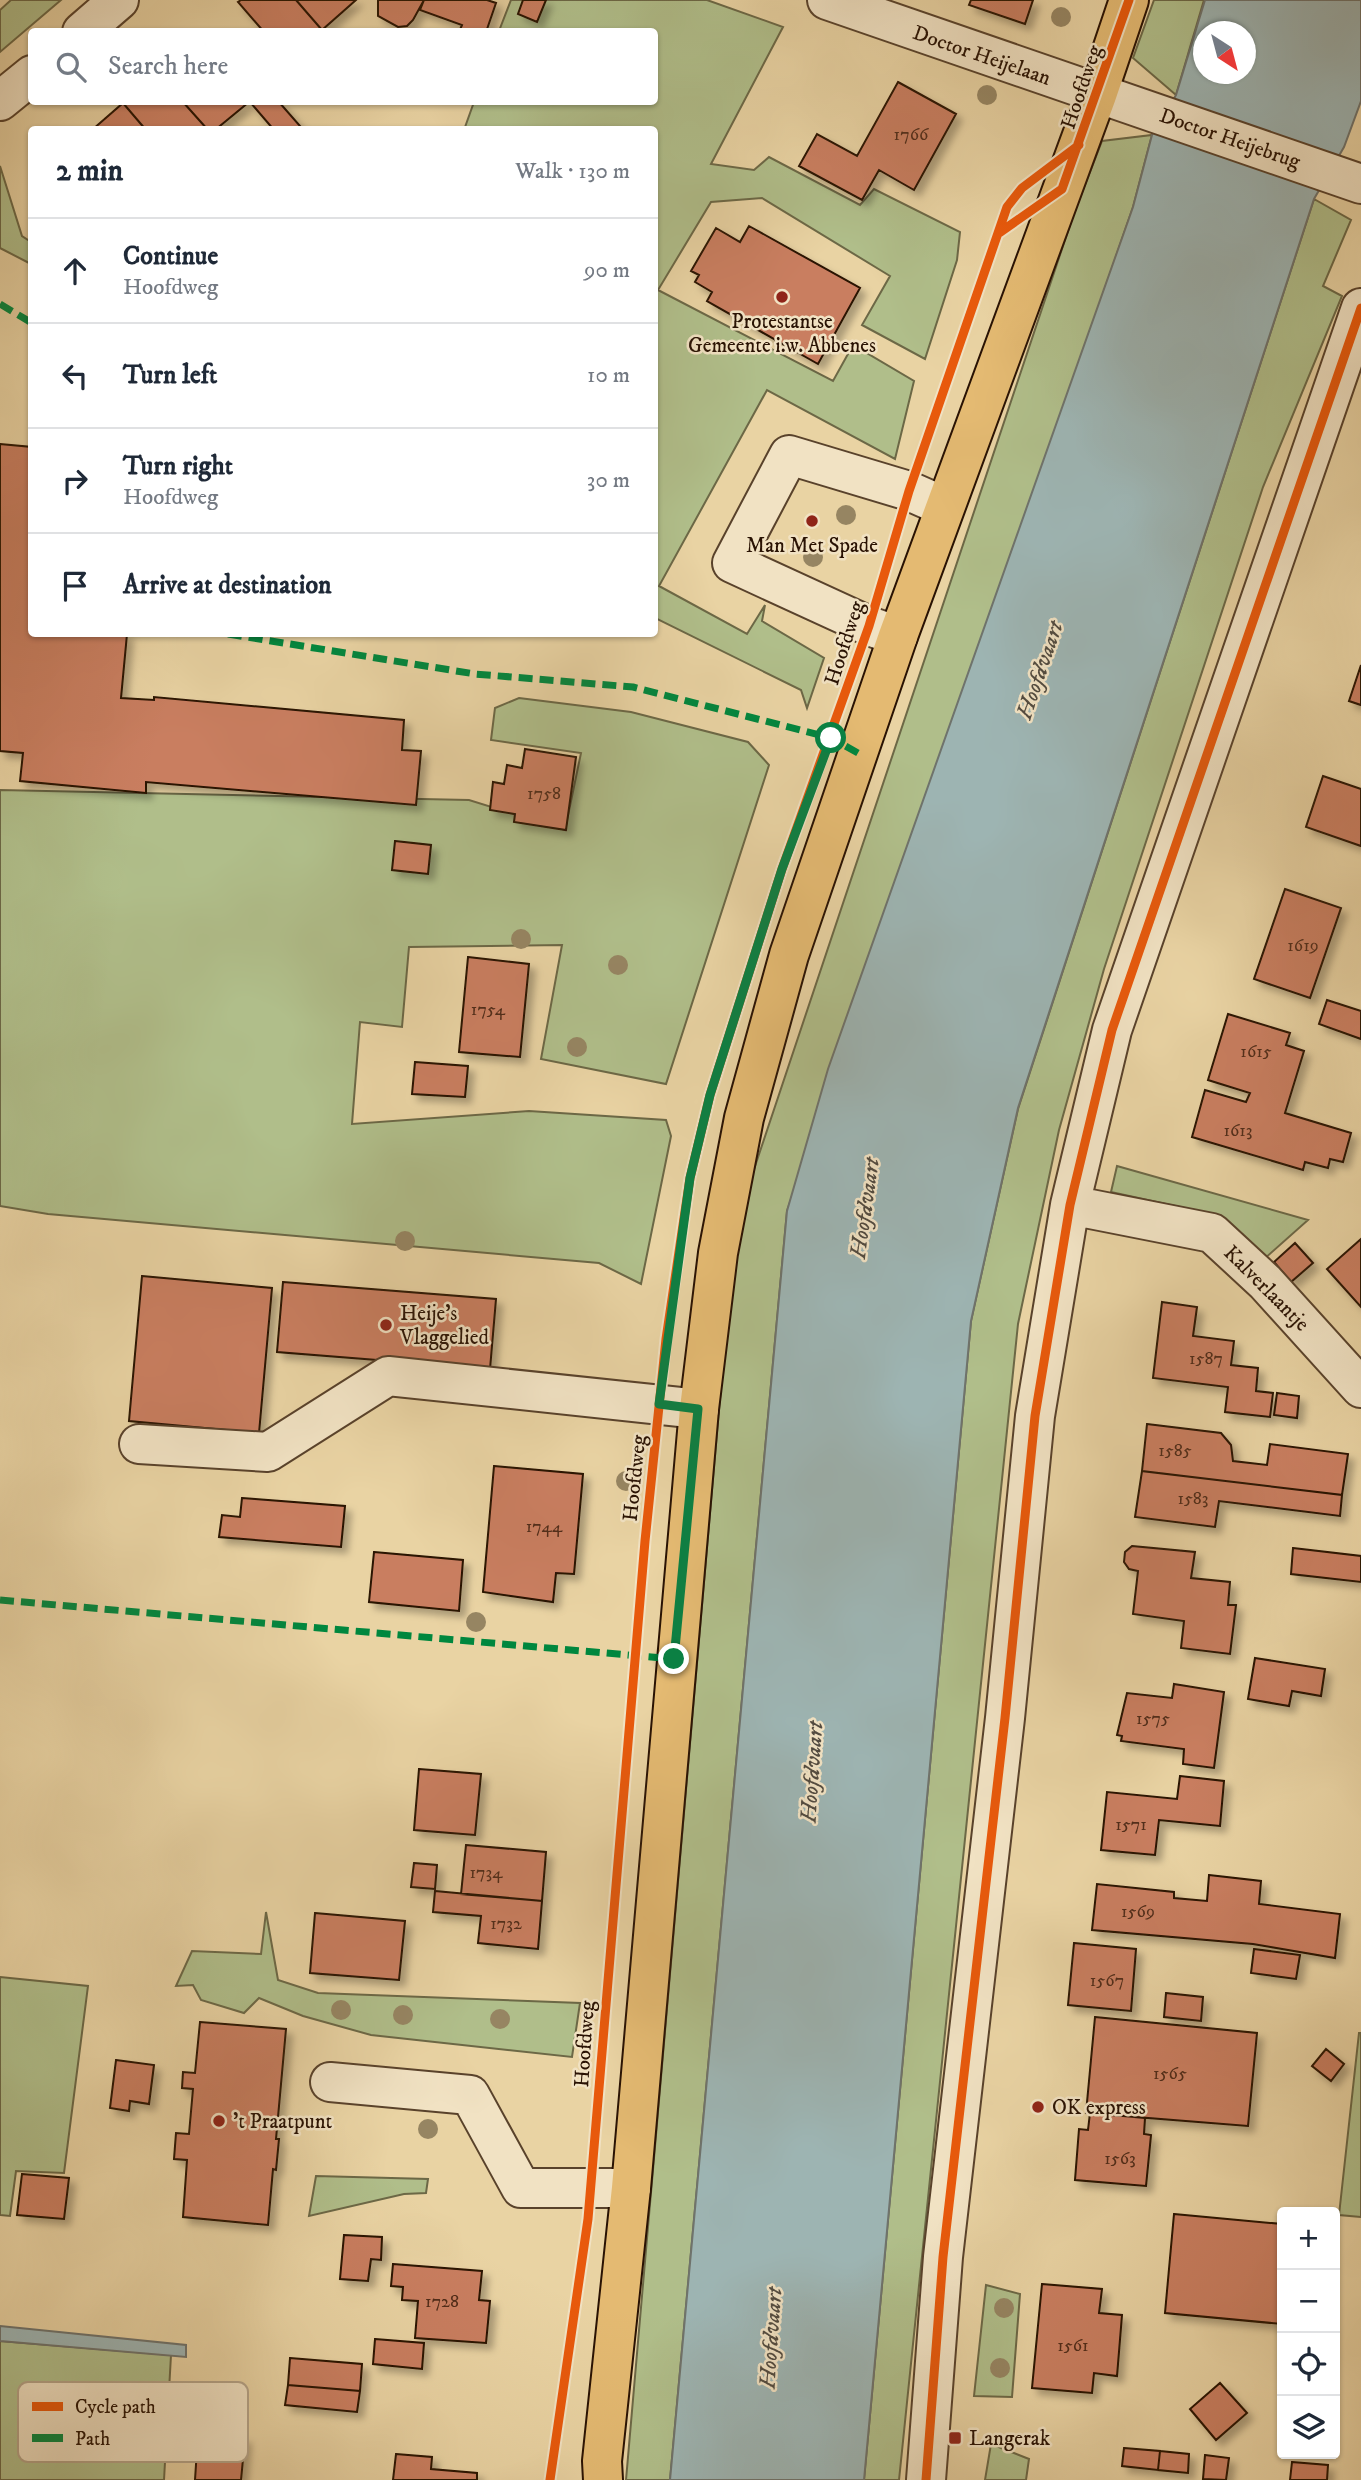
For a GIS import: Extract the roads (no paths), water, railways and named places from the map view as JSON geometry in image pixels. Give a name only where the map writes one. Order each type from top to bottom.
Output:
[{"type":"main road","name":"Hoofdweg","points":[[600,2474],[631,2188],[698,1409],[718,1253],[744,1118],[789,955],[898,636],[943,506],[1097,95],[1129,0]]},
{"type":"street","points":[[86,28],[118,0]]},
{"type":"street","name":"Doctor Heijelaan","points":[[827,0],[1097,95]]},
{"type":"street","points":[[0,102],[28,78]]},
{"type":"street","name":"Doctor Heijebrug","points":[[1097,95],[1147,109],[1353,181]]},
{"type":"street","points":[[926,2480],[943,2257],[1005,1718],[1035,1416],[1070,1205],[1112,1030],[1361,308]]},
{"type":"street","name":"Hoofdweg","points":[[898,636],[869,626],[732,563],[789,455],[909,492],[943,506]]},
{"type":"street","name":"Kalverlaantje","points":[[1070,1205],[1212,1233],[1265,1282],[1361,1388]]},
{"type":"street","points":[[139,1444],[268,1452],[388,1376],[698,1409]]},
{"type":"street","points":[[330,2082],[470,2095],[522,2188],[631,2188]]},
{"type":"water","name":"Hoofdvaart","points":[[1205,0],[1361,0],[1361,101],[1344,147],[1314,199],[1018,1108],[971,1321],[864,2480],[670,2480],[787,1211],[828,1069],[1133,207],[1152,135],[1176,95],[1193,39],[1193,84],[1256,84],[1256,21],[1199,21]]},
{"type":"water","points":[[0,2326],[186,2345],[186,2357],[0,2341]]},
{"type":"place","name":"Protestantse Gemeente i.w. Abbenes","points":[[782,297]]},
{"type":"place","name":"Man Met Spade","points":[[812,521]]},
{"type":"place","name":"Heije's Vlaggelied","points":[[386,1325]]},
{"type":"place","name":"OK express","points":[[1038,2107]]},
{"type":"place","name":"'t Praatpunt","points":[[219,2121]]},
{"type":"place","name":"Langerak","points":[[955,2438]]}]
